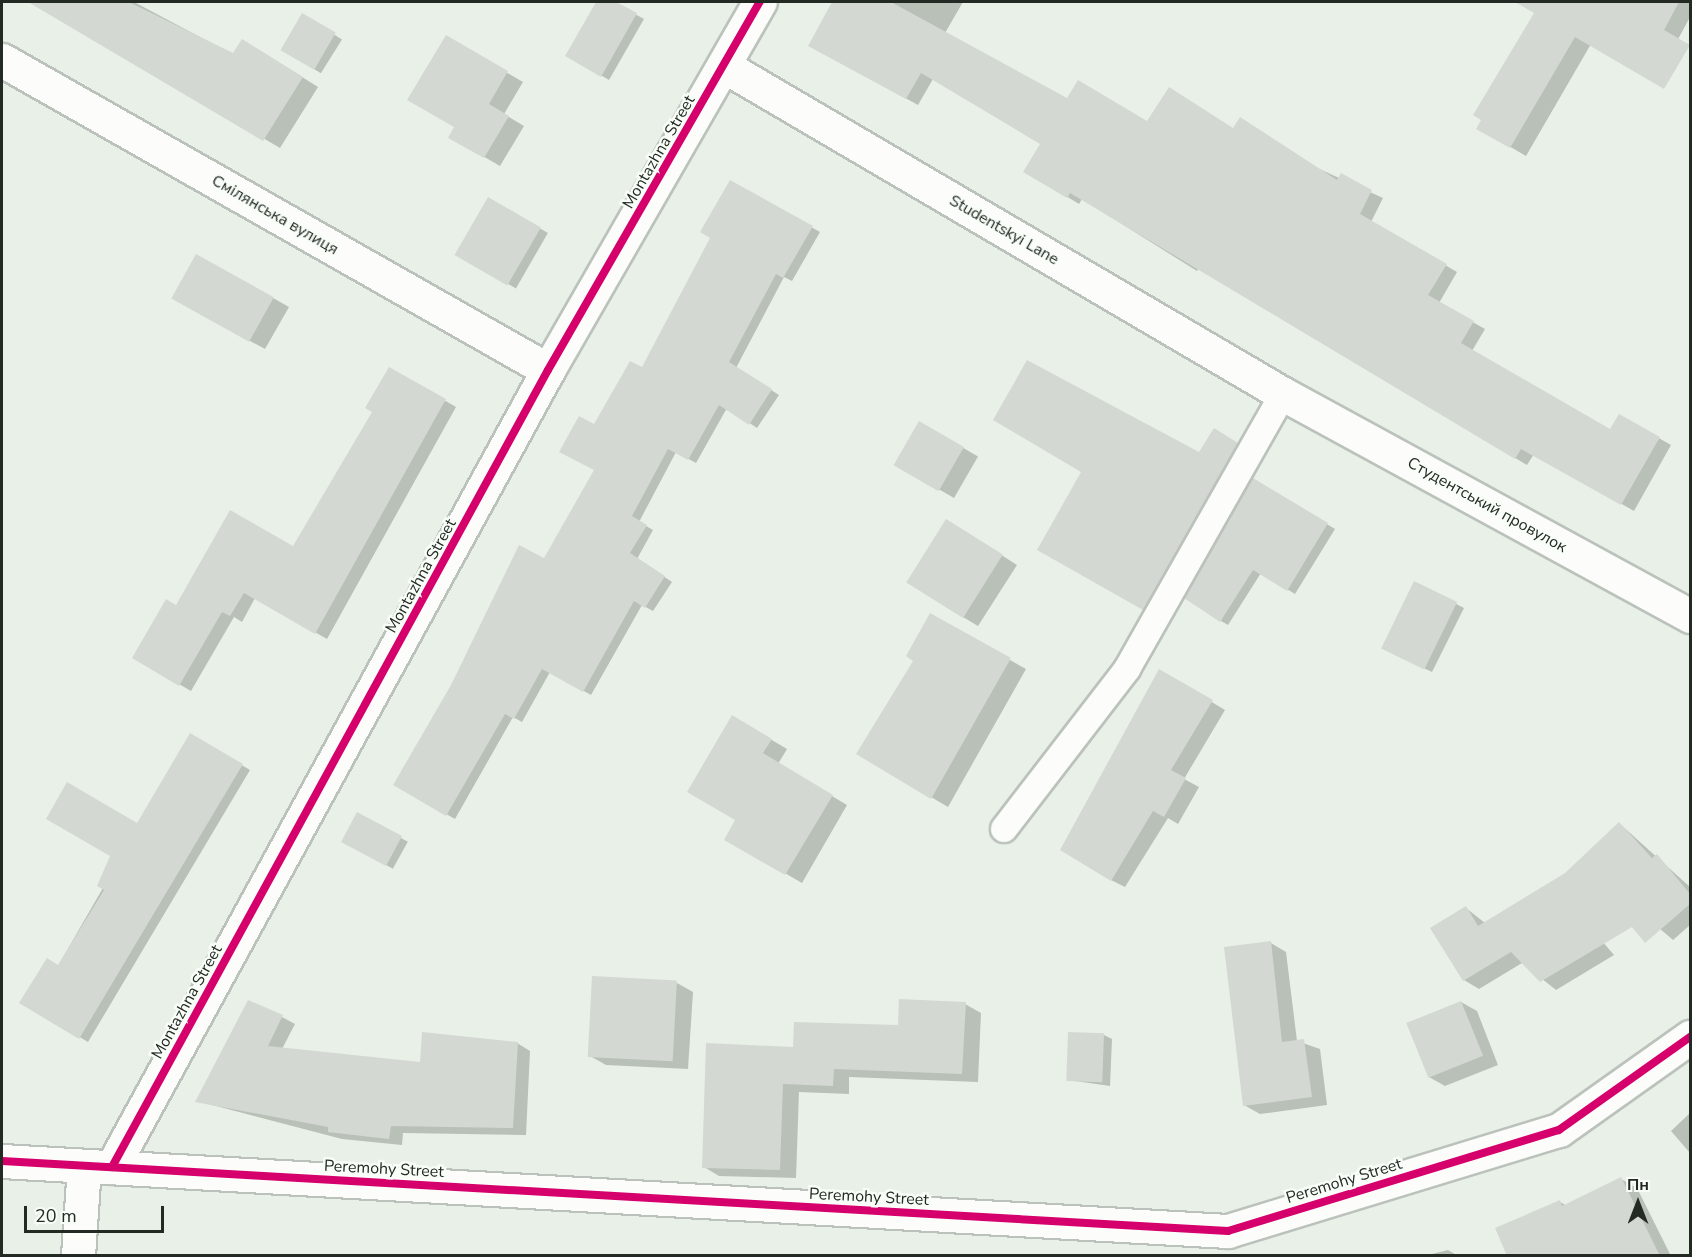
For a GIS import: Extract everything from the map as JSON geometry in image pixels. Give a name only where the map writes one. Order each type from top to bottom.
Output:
[{"type":"street","name":"Montazhna Street","points":[[98,1166],[548,370],[760,2]]},
{"type":"street","name":"Смілянська вулиця","points":[[2,60],[548,370]]},
{"type":"street","name":"Studentskyi Lane","points":[[724,66],[1283,394]]},
{"type":"street","name":"Студентський провулок","points":[[1283,394],[1690,616]]},
{"type":"street","name":"Peremohy Street","points":[[2,1161],[1228,1231],[1559,1130],[1690,1037]]},
{"type":"street","points":[[78,1256],[98,1166]]},
{"type":"lane","points":[[1004,830],[1127,669],[1283,394]]},
{"type":"building","points":[[28,2],[129,2],[233,53],[242,39],[303,77],[263,141]]},
{"type":"building","points":[[596,2],[616,2],[637,13],[601,77],[565,56]]},
{"type":"building","points":[[832,2],[891,2],[1067,98],[1078,80],[1147,121],[1169,87],[1233,128],[1240,117],[1337,180],[1341,173],[1372,190],[1360,214],[1447,264],[1428,295],[1474,321],[1461,343],[1610,429],[1619,414],[1660,437],[1621,505],[1521,449],[1515,459],[1070,193],[1067,198],[1023,172],[1040,144],[921,73],[906,99],[808,46]]},
{"type":"building","points":[[1515,2],[1679,2],[1664,30],[1690,45],[1664,89],[1575,37],[1510,148],[1476,129],[1481,120],[1473,115],[1534,13]]},
{"type":"building","points":[[302,13],[336,32],[314,70],[280,50]]},
{"type":"building","points":[[446,35],[508,71],[489,104],[509,116],[484,158],[448,138],[454,127],[407,100]]},
{"type":"building","points":[[730,180],[813,226],[783,278],[776,274],[729,362],[772,389],[749,425],[719,405],[688,460],[668,449],[632,516],[647,525],[630,553],[665,576],[645,608],[634,601],[583,692],[542,669],[514,719],[505,714],[446,816],[393,785],[451,685],[519,545],[544,558],[594,470],[559,452],[579,416],[594,424],[630,361],[642,367],[710,238],[700,232]]},
{"type":"building","points":[[488,197],[541,227],[507,286],[455,255]]},
{"type":"building","points":[[196,254],[274,297],[249,342],[171,299]]},
{"type":"building","points":[[1027,360],[1199,452],[1214,428],[1238,443],[1143,610],[1037,550],[1081,472],[993,420]]},
{"type":"building","points":[[389,367],[446,399],[315,634],[244,593],[230,616],[222,612],[179,686],[132,658],[166,599],[176,605],[230,510],[293,546],[372,412],[365,408]]},
{"type":"building","points":[[919,421],[964,447],[939,491],[894,465]]},
{"type":"building","points":[[1253,478],[1328,523],[1287,591],[1253,570],[1220,622],[1184,598]]},
{"type":"building","points":[[946,519],[1003,555],[963,618],[906,583]]},
{"type":"building","points":[[1414,581],[1457,602],[1424,669],[1381,648]]},
{"type":"building","points":[[930,613],[1011,658],[931,799],[856,754],[913,661],[906,656]]},
{"type":"building","points":[[1159,669],[1213,700],[1171,770],[1186,778],[1164,817],[1153,811],[1111,881],[1060,850]]},
{"type":"building","points":[[732,715],[772,739],[763,753],[833,795],[785,875],[724,840],[735,820],[687,792]]},
{"type":"building","points":[[190,733],[243,764],[79,1039],[19,1003],[47,958],[58,965],[104,890],[97,886],[110,856],[46,819],[67,782],[137,823]]},
{"type":"building","points":[[357,812],[402,836],[386,866],[341,842]]},
{"type":"building","points":[[1619,822],[1652,858],[1657,854],[1690,894],[1690,904],[1645,943],[1632,927],[1540,982],[1511,952],[1463,981],[1430,928],[1466,906],[1478,926],[1565,873]]},
{"type":"building","points":[[1271,941],[1282,1042],[1304,1039],[1312,1097],[1243,1106],[1224,947]]},
{"type":"building","points":[[592,976],[677,980],[673,1061],[588,1057]]},
{"type":"building","points":[[899,999],[966,1002],[962,1074],[834,1069],[833,1086],[783,1084],[780,1170],[702,1168],[706,1043],[793,1047],[794,1022],[898,1025]]},
{"type":"building","points":[[248,1000],[283,1015],[268,1046],[420,1062],[422,1032],[518,1042],[513,1128],[391,1126],[389,1139],[328,1132],[328,1127],[195,1102]]},
{"type":"building","points":[[1461,1001],[1483,1056],[1428,1078],[1406,1023]]},
{"type":"building","points":[[1068,1032],[1104,1033],[1102,1082],[1066,1081]]},
{"type":"building","points":[[1621,1177],[1660,1256],[1507,1256],[1495,1228],[1560,1200],[1562,1206]]},
{"type":"cycle path","points":[[112,1167],[548,370],[760,2]]},
{"type":"cycle path","points":[[2,1161],[1228,1231],[1559,1130],[1690,1037]]}]
